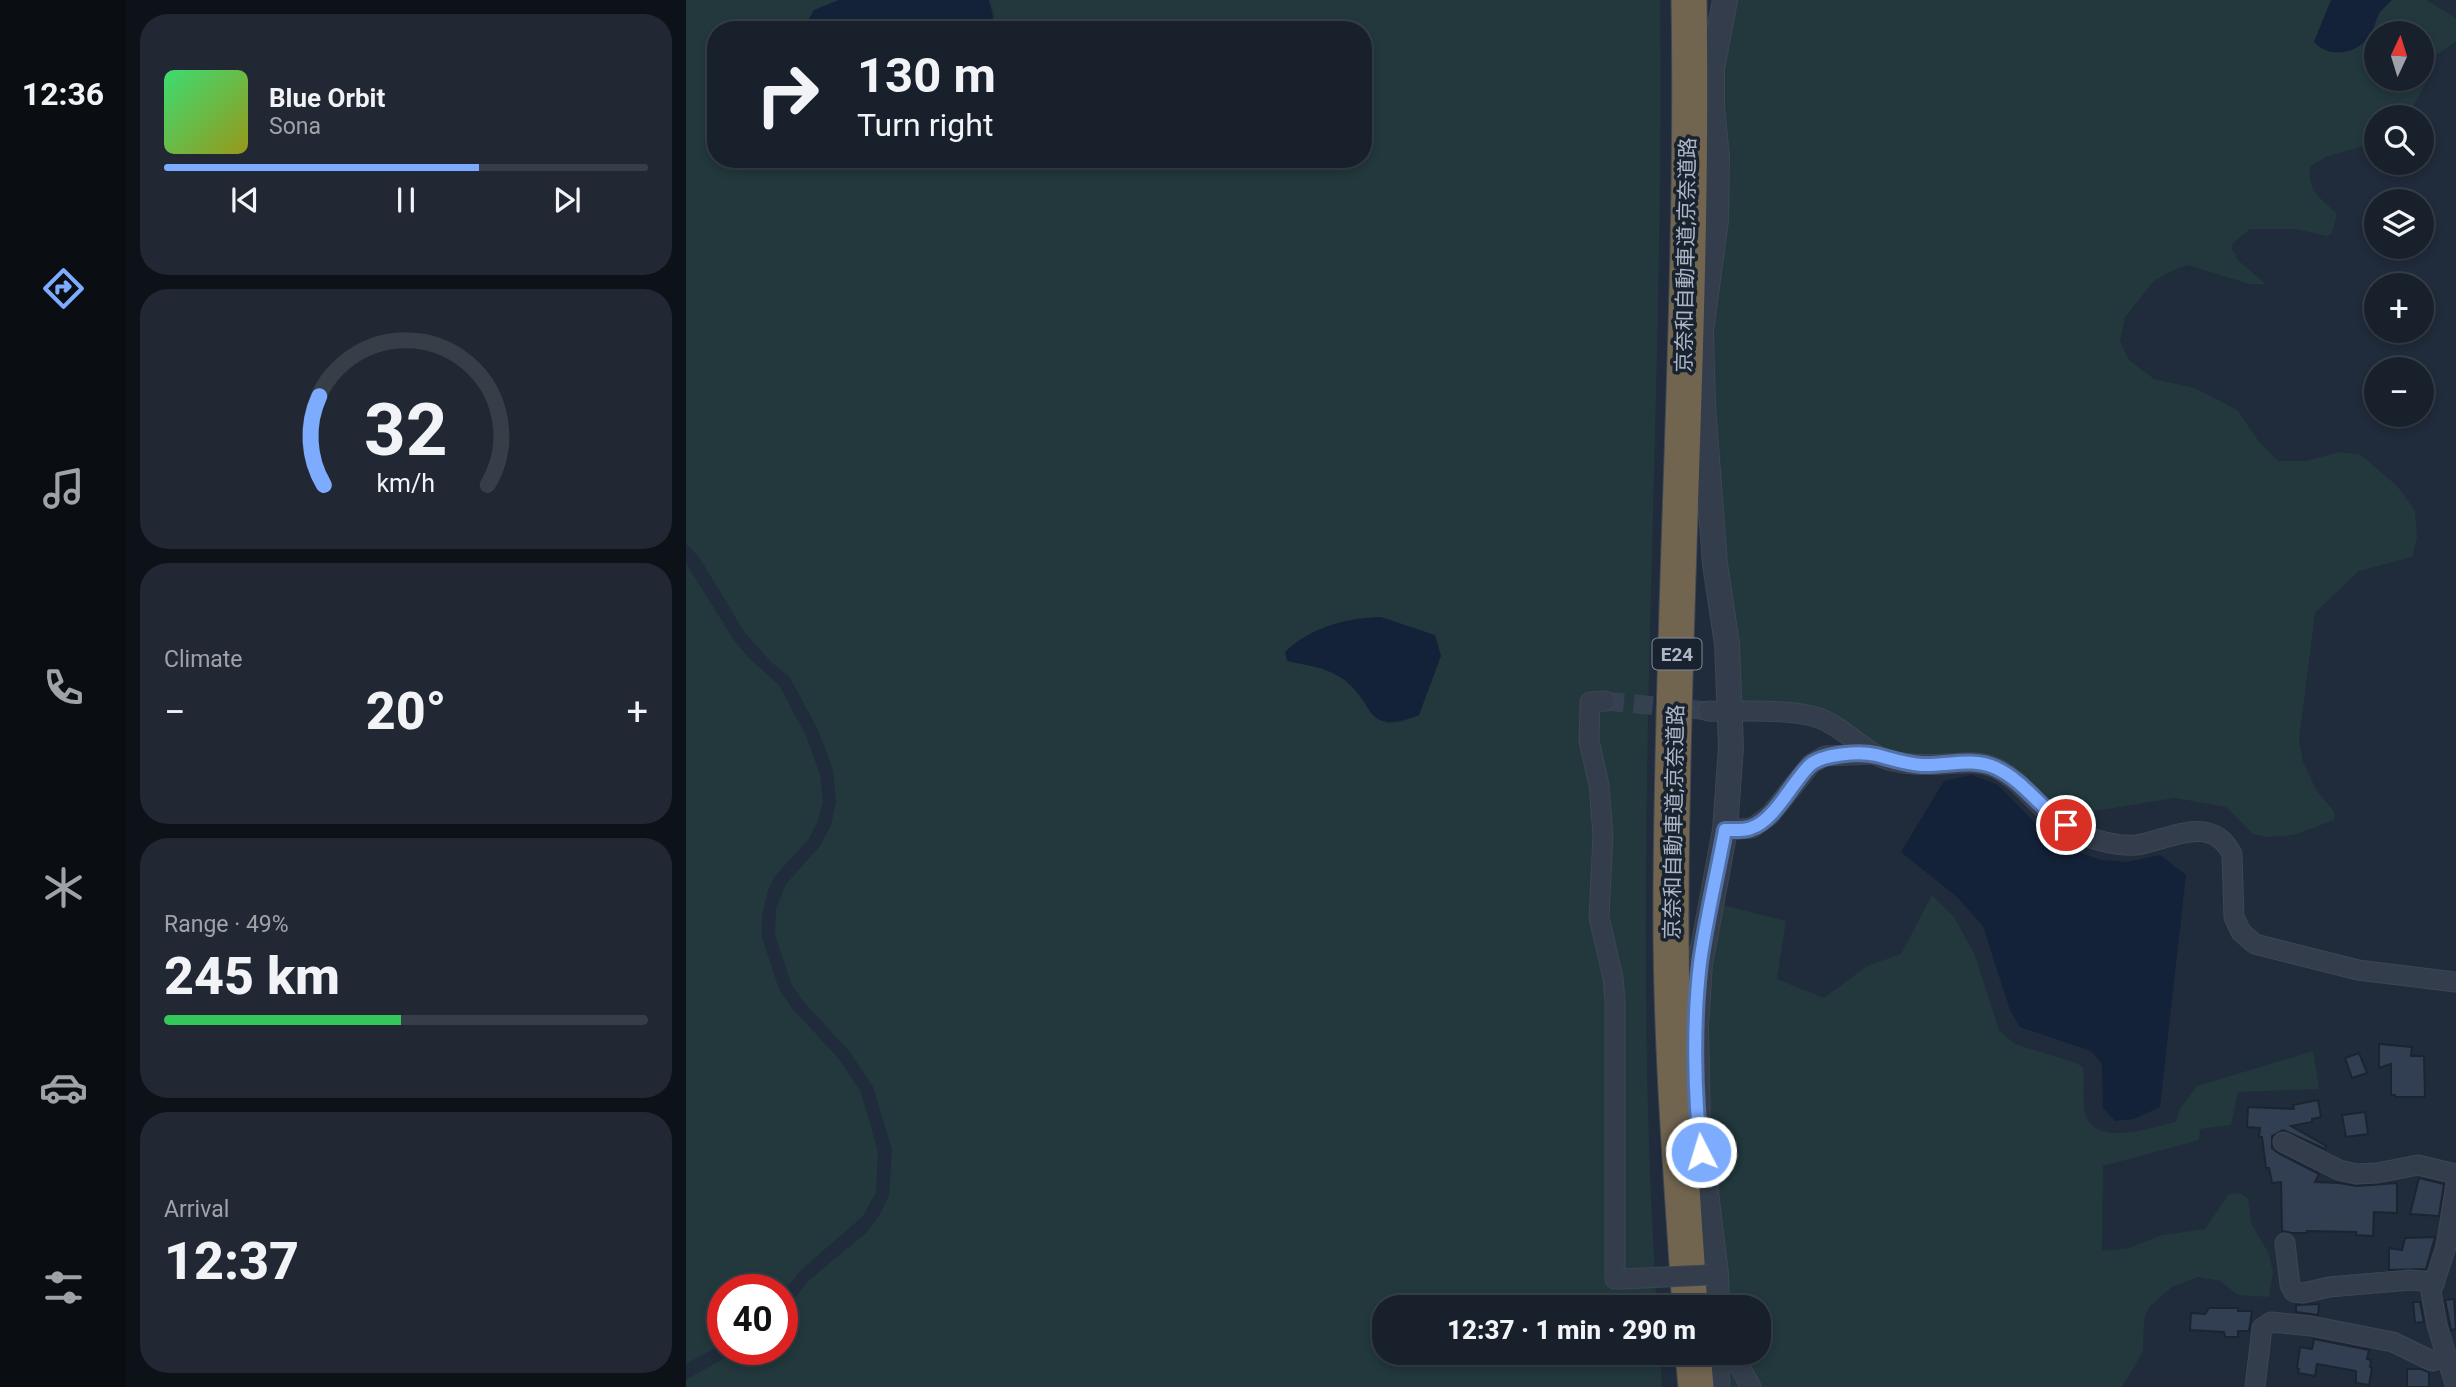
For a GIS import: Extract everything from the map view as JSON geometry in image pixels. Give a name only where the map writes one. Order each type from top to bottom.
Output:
[{"type":"highway","name":"京奈和自動車道;京奈道路","points":[[1673,1295],[1664,1094],[1662,902],[1663,746],[1676,281],[1677,0]]},
{"type":"highway","name":"京奈和自動車道;京奈道路","points":[[1689,0],[1686,280],[1671,901],[1675,1089],[1689,1295]]},
{"type":"highway","points":[[1678,1365],[1679,1387]]},
{"type":"highway","points":[[1696,1387],[1705,1365]]},
{"type":"street","points":[[1716,1295],[1698,1127],[1696,1026],[1700,964],[1725,830],[1731,747],[1718,712],[1727,644],[1715,564],[1703,407],[1701,331],[1716,220],[1717,157],[1712,107],[1712,68],[1725,0]]},
{"type":"street","points":[[1605,701],[1590,702],[1588,741],[1599,785],[1602,835],[1599,917],[1614,978],[1615,1279],[1713,1275]]},
{"type":"street","points":[[1718,712],[1800,713],[1820,718],[1874,754],[1894,762],[1922,765],[1964,761],[1989,765],[2009,775],[2052,817],[2080,834],[2108,843],[2137,845],[2170,834],[2206,833],[2228,846],[2232,854],[2234,917],[2241,932],[2255,944],[2358,970],[2456,982]]},
{"type":"street","points":[[1725,830],[1752,828],[1770,815],[1811,764],[1825,756],[1874,754]]},
{"type":"street","points":[[2283,1142],[2339,1170],[2356,1174],[2418,1166],[2456,1174]]},
{"type":"street","points":[[2456,1184],[2451,1248],[2431,1292],[2448,1347],[2456,1387]]},
{"type":"street","points":[[2285,1243],[2288,1278],[2294,1292],[2410,1280],[2435,1282]]},
{"type":"street","points":[[2255,1387],[2262,1328],[2271,1322],[2311,1326],[2393,1342],[2432,1361],[2448,1347]]},
{"type":"street","points":[[1712,1365],[1717,1387]]},
{"type":"street","points":[[1739,1365],[1751,1387]]},
{"type":"green space","points":[[686,0],[839,0],[814,10],[808,21],[707,21],[707,168],[1372,168],[1372,21],[993,21],[994,14],[989,0],[1660,0],[1658,327],[1646,981],[1649,1144],[1656,1295],[1372,1295],[1372,1365],[1661,1365],[1662,1387],[686,1387],[686,1380],[713,1365],[798,1365],[798,1294],[808,1281],[867,1232],[879,1216],[889,1195],[892,1150],[873,1087],[849,1051],[802,1000],[791,983],[775,935],[776,908],[786,884],[820,846],[831,825],[836,801],[833,770],[818,730],[789,676],[772,663],[745,633],[699,557],[686,544]],"holes":[[[1358,618],[1419,715],[1401,722],[1387,723],[1343,678],[1321,668],[1287,661]]]},
{"type":"green space","points":[[1732,0],[2331,0],[2314,42],[2364,38],[2364,91],[2421,91],[2414,105],[2364,105],[2364,146],[2328,156],[2310,166],[2313,188],[2337,214],[2332,233],[2327,236],[2296,229],[2250,229],[2233,243],[2232,249],[2239,261],[2266,284],[2249,284],[2188,265],[2176,269],[2154,281],[2125,317],[2120,341],[2129,360],[2154,379],[2195,388],[2237,410],[2260,443],[2278,461],[2306,461],[2339,452],[2361,455],[2398,487],[2415,511],[2417,538],[2412,557],[2359,571],[2315,613],[2299,739],[2303,762],[2317,791],[2334,811],[2335,820],[2293,835],[2268,837],[2253,834],[2226,807],[2175,798],[2095,811],[2075,823],[2057,811],[2023,778],[1946,757],[1896,755],[1865,740],[1744,706],[1735,700],[1710,407],[1719,69]]},
{"type":"green space","points":[[2392,0],[2426,0],[2456,18],[2456,42],[2436,55],[2434,61],[2434,21],[2376,21],[2380,12]]},
{"type":"green space","points":[[686,563],[734,640],[748,657],[779,685],[806,736],[820,774],[823,800],[818,821],[809,839],[775,876],[762,916],[762,937],[779,989],[792,1008],[839,1059],[861,1092],[878,1152],[876,1192],[863,1216],[797,1274],[707,1274],[707,1353],[686,1364]]},
{"type":"green space","points":[[1932,895],[1954,917],[1975,955],[1999,1030],[2015,1044],[2083,1067],[2085,1112],[2090,1123],[2111,1133],[2139,1131],[2176,1122],[2179,1110],[2197,1086],[2313,1051],[2319,1089],[2238,1092],[2231,1125],[2200,1129],[2199,1140],[2103,1166],[2102,1251],[2128,1248],[2162,1235],[2205,1229],[2229,1194],[2240,1193],[2248,1199],[2252,1225],[2268,1252],[2273,1272],[2269,1297],[2238,1295],[2220,1281],[2198,1277],[2172,1287],[2149,1307],[2144,1320],[2143,1352],[2122,1387],[1724,1387],[1725,1365],[1771,1365],[1771,1295],[1723,1295],[1705,1127],[1704,1027],[1719,904],[1786,921],[1777,979],[1824,998],[1867,966],[1901,954]]},
{"type":"water","points":[[839,0],[989,0],[992,21],[808,21],[814,10]]},
{"type":"water","points":[[2331,0],[2392,0],[2380,12],[2376,21],[2364,21],[2364,42],[2356,48],[2341,52],[2327,51],[2314,42]]},
{"type":"water","points":[[1381,617],[1435,635],[1441,656],[1419,715],[1400,721],[1387,722],[1378,719],[1352,686],[1340,677],[1321,669],[1287,661],[1285,652],[1318,630],[1355,619]]},
{"type":"water","points":[[1972,775],[1998,785],[2041,829],[2075,851],[2101,860],[2127,862],[2160,855],[2186,875],[2160,1107],[2134,1119],[2115,1121],[2103,1108],[2102,1064],[2091,1051],[2020,1027],[2010,1010],[1983,926],[1957,897],[1901,852],[1944,781]]},
{"type":"building","points":[[2379,1044],[2412,1047],[2411,1056],[2424,1056],[2425,1097],[2391,1095],[2391,1064],[2379,1068]]},
{"type":"building","points":[[2359,1053],[2367,1073],[2352,1078],[2345,1058]]},
{"type":"building","points":[[2318,1100],[2321,1117],[2312,1119],[2312,1122],[2291,1126],[2326,1146],[2325,1149],[2283,1130],[2272,1136],[2272,1148],[2319,1174],[2315,1182],[2357,1186],[2397,1183],[2397,1213],[2374,1212],[2373,1236],[2356,1235],[2356,1232],[2282,1231],[2281,1182],[2272,1183],[2269,1168],[2266,1168],[2262,1137],[2259,1137],[2260,1128],[2247,1127],[2248,1107],[2294,1109],[2293,1105]]},
{"type":"building","points":[[2365,1112],[2368,1134],[2346,1137],[2342,1115]]},
{"type":"building","points":[[2419,1178],[2444,1184],[2439,1216],[2410,1214]]},
{"type":"building","points":[[2435,1237],[2426,1269],[2389,1270],[2389,1248],[2402,1250],[2405,1238]]},
{"type":"building","points":[[2454,1299],[2456,1329],[2451,1330],[2445,1300]]},
{"type":"building","points":[[2413,1302],[2420,1302],[2424,1322],[2415,1323]]},
{"type":"building","points":[[2319,1304],[2318,1315],[2296,1312],[2296,1305]]},
{"type":"building","points":[[2209,1308],[2252,1311],[2249,1331],[2238,1331],[2238,1337],[2225,1337],[2224,1332],[2190,1330],[2191,1313],[2205,1314]]},
{"type":"building","points":[[2314,1339],[2369,1350],[2367,1359],[2371,1360],[2372,1368],[2369,1385],[2356,1383],[2356,1371],[2317,1364],[2315,1376],[2298,1373],[2300,1347],[2312,1349]]},
{"type":"building","points":[[2407,1369],[2429,1372],[2429,1387],[2407,1387]]},
{"type":"tunnel","points":[[1605,701],[1708,711]]},
{"type":"route","points":[[1701,1152],[1696,1026],[1700,964],[1725,830],[1752,828],[1770,815],[1811,764],[1825,756],[1874,754],[1894,762],[1922,765],[1964,761],[1989,765],[2009,775],[2052,817],[2066,825]]}]
